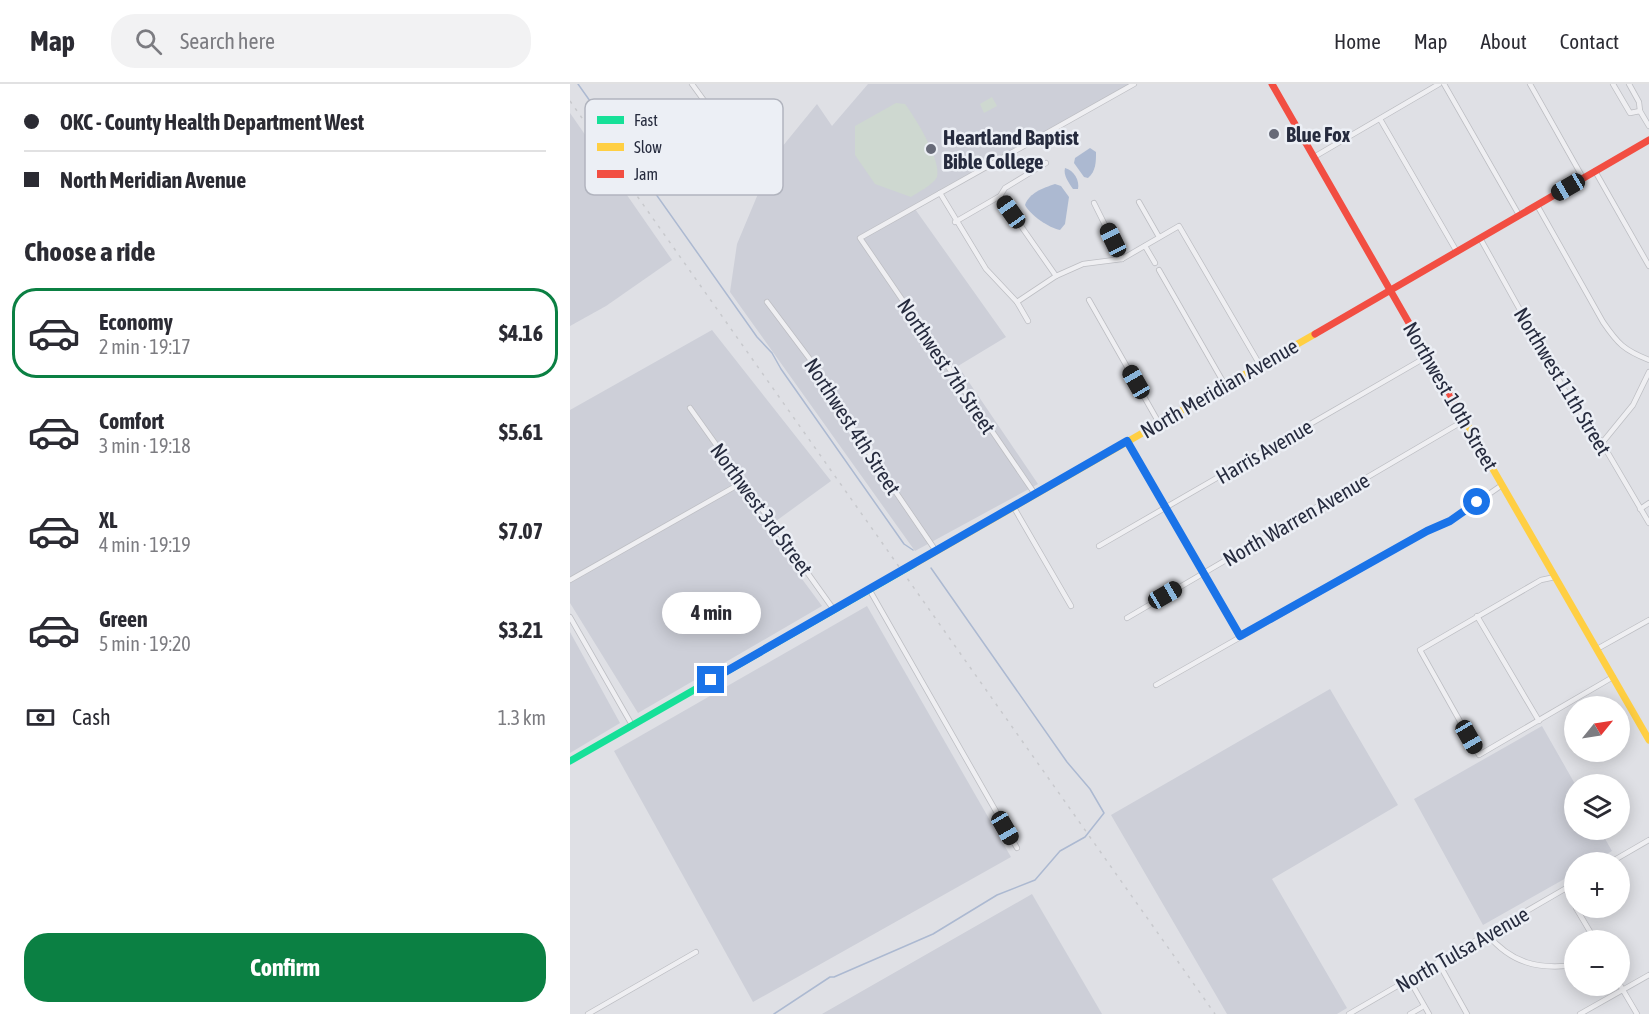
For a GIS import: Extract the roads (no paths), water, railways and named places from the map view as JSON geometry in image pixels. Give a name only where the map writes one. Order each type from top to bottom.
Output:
[{"type":"main road","name":"Northwest 10th Street","points":[[1272,84],[1649,740]]},
{"type":"main road","name":"North Meridian Avenue","points":[[570,761],[1391,291],[1649,140]]},
{"type":"street","points":[[692,84],[703,99]]},
{"type":"street","points":[[1028,321],[1017,302],[986,269],[955,222],[940,194],[1134,84]]},
{"type":"street","points":[[1314,157],[1441,84],[1519,215]]},
{"type":"street","points":[[1530,84],[1583,178]]},
{"type":"street","points":[[1613,84],[1630,112],[1640,111]]},
{"type":"street","points":[[1629,84],[1640,102],[1640,111],[1649,126]]},
{"type":"street","points":[[1380,118],[1457,252]]},
{"type":"street","points":[[955,222],[1000,196],[1005,188],[1046,163]]},
{"type":"street","points":[[1595,171],[1649,266]]},
{"type":"street","name":"Northwest 7th Street","points":[[940,194],[860,238],[1035,494]]},
{"type":"street","points":[[1000,196],[1056,276]]},
{"type":"street","points":[[1139,202],[1159,237]]},
{"type":"street","points":[[1094,203],[1122,259]]},
{"type":"street","points":[[1537,205],[1614,339],[1627,351],[1649,360]]},
{"type":"street","points":[[1017,302],[1056,276],[1083,264],[1122,259],[1179,226],[1260,365]]},
{"type":"street","name":"Northwest 11th Street","points":[[1480,238],[1564,389],[1602,443],[1649,523]]},
{"type":"street","points":[[1145,246],[1155,263]]},
{"type":"street","points":[[1159,270],[1225,385]]},
{"type":"street","points":[[1089,300],[1159,423]]},
{"type":"street","name":"Northwest 4th Street","points":[[767,302],[815,366],[837,406],[936,550]]},
{"type":"street","name":"Harris Avenue","points":[[1099,546],[1428,356]]},
{"type":"street","points":[[1602,443],[1634,405],[1649,372]]},
{"type":"street","name":"Northwest 3rd Street","points":[[690,408],[834,610]]},
{"type":"street","name":"North Warren Avenue","points":[[1127,618],[1465,420]]},
{"type":"street","points":[[1127,441],[1240,636]]},
{"type":"street","points":[[570,580],[742,482]]},
{"type":"street","points":[[1156,685],[1427,531],[1450,521],[1502,484]]},
{"type":"street","points":[[1640,509],[1649,503]]},
{"type":"street","points":[[1013,506],[1071,606]]},
{"type":"street","points":[[1555,577],[1541,580],[1420,650],[1479,755],[1613,677]]},
{"type":"street","points":[[869,589],[1017,848]]},
{"type":"street","points":[[1477,616],[1539,721]]},
{"type":"street","points":[[570,617],[632,725]]},
{"type":"street","points":[[1597,649],[1649,620]]},
{"type":"street","points":[[1628,852],[1649,840]]},
{"type":"street","name":"North Tulsa Avenue","points":[[1349,1014],[1564,890]]},
{"type":"street","points":[[1487,934],[1498,948],[1517,961],[1552,967],[1564,966]]},
{"type":"street","points":[[588,1014],[696,952]]},
{"type":"street","points":[[1438,962],[1467,1014]]},
{"type":"street","points":[[1630,984],[1649,975]]},
{"type":"street","points":[[1409,980],[1429,1014]]},
{"type":"street","points":[[1580,1014],[1609,996]]},
{"type":"street","points":[[1627,996],[1637,1014]]},
{"type":"street","points":[[1410,1014],[1424,1006]]},
{"type":"water","points":[[1090,148],[1096,152],[1096,159],[1094,169],[1088,178],[1084,177],[1074,163],[1075,158]]},
{"type":"water","points":[[1065,168],[1076,176],[1078,189],[1073,189],[1066,176]]},
{"type":"water","points":[[1055,184],[1061,186],[1069,197],[1065,224],[1060,230],[1040,220],[1025,205],[1033,194]]},
{"type":"waterway","points":[[578,84],[589,99]]},
{"type":"waterway","points":[[657,195],[757,337],[772,353],[904,544],[913,550]]},
{"type":"waterway","points":[[774,1014],[830,977],[933,934],[997,895],[1035,880],[1060,851],[1085,837],[1104,813],[1090,789],[1067,762],[931,568]]},
{"type":"railway","points":[[570,101],[585,122]]},
{"type":"railway","points":[[636,195],[1215,1014]]},
{"type":"place","name":"Blue Fox","points":[[1274,134]]},
{"type":"place","name":"Heartland Baptist Bible College","points":[[931,149]]}]
